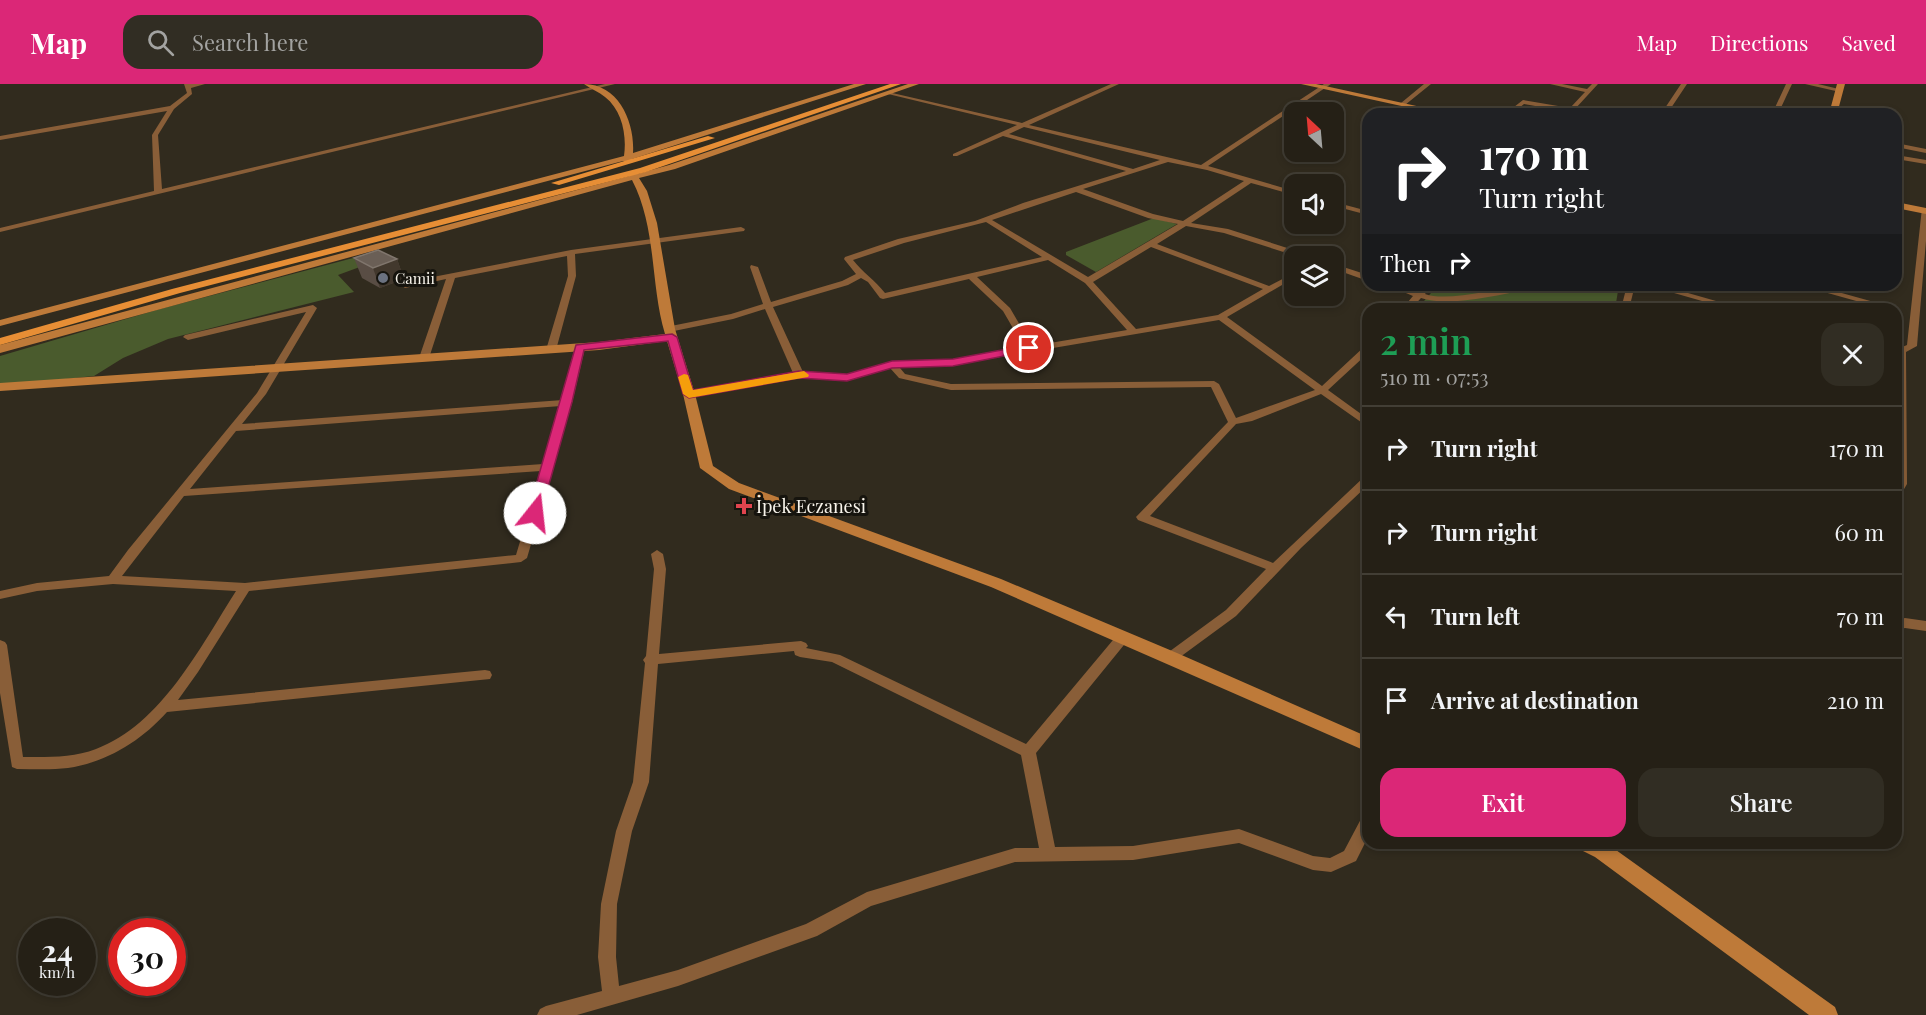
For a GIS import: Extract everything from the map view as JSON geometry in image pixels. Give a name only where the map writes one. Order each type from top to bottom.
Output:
[{"type":"main road","points":[[0,331],[510,196],[609,167],[629,169],[641,158],[723,135],[880,84]]},
{"type":"main road","points":[[0,342],[86,316],[629,169],[658,165],[897,84]]},
{"type":"main road","points":[[641,158],[658,165]]},
{"type":"street","points":[[158,192],[155,135],[172,108],[190,93],[187,86],[202,84]]},
{"type":"street","points":[[588,84],[610,97],[626,122],[632,151],[629,169],[642,191],[652,223],[670,333],[689,394],[707,468],[734,486],[996,583],[1171,657],[1362,742]]},
{"type":"street","points":[[0,230],[612,84]]},
{"type":"street","points":[[0,349],[629,169],[727,128],[862,84]]},
{"type":"street","points":[[0,323],[499,194],[629,169],[672,167],[915,84]]},
{"type":"street","points":[[955,155],[1116,84]]},
{"type":"street","points":[[1305,84],[1325,86],[1421,108]]},
{"type":"street","points":[[1403,104],[1428,84]]},
{"type":"street","points":[[1553,84],[1590,91]]},
{"type":"street","points":[[1573,108],[1595,84]]},
{"type":"street","points":[[1668,108],[1684,84]]},
{"type":"street","points":[[1778,108],[1788,84]]},
{"type":"street","points":[[1808,84],[1841,87],[1835,108]]},
{"type":"street","points":[[1203,167],[1325,86]]},
{"type":"street","points":[[890,93],[1203,167],[1284,190]]},
{"type":"street","points":[[1517,108],[1523,102],[1559,108]]},
{"type":"street","points":[[0,138],[172,108]]},
{"type":"street","points":[[1003,134],[1134,171]]},
{"type":"street","points":[[1902,146],[1926,151]]},
{"type":"street","points":[[1902,158],[1926,162]]},
{"type":"street","points":[[1051,257],[883,296],[871,280],[861,275],[848,259],[901,241],[987,220],[1168,160]]},
{"type":"street","points":[[1088,281],[1184,224],[1250,180]]},
{"type":"street","points":[[1076,189],[1151,216],[1225,231],[1284,250]]},
{"type":"street","points":[[1902,206],[1926,211],[1912,346],[1902,349]]},
{"type":"street","points":[[1344,207],[1362,211]]},
{"type":"street","points":[[987,220],[1088,281],[1134,332]]},
{"type":"street","points":[[405,285],[571,252],[741,229]]},
{"type":"street","points":[[1150,244],[1270,289]]},
{"type":"street","points":[[551,350],[572,276],[571,252]]},
{"type":"street","points":[[754,267],[768,306],[799,375]]},
{"type":"street","points":[[1344,270],[1362,276]]},
{"type":"street","points":[[424,358],[452,275]]},
{"type":"street","points":[[0,387],[580,348],[670,333],[845,283],[861,275]]},
{"type":"street","points":[[971,276],[1007,310],[1029,348]]},
{"type":"street","points":[[689,394],[799,375],[847,377],[892,365],[953,362],[1221,317],[1284,281]]},
{"type":"street","points":[[1410,291],[1431,299],[1456,298],[1499,291]]},
{"type":"street","points":[[1411,303],[1422,291]]},
{"type":"street","points":[[1688,291],[1723,303]]},
{"type":"street","points":[[1826,291],[1873,303]]},
{"type":"street","points":[[71,311],[96,297]]},
{"type":"street","points":[[113,580],[235,428],[278,368],[313,308],[188,337]]},
{"type":"street","points":[[1902,311],[1914,314]]},
{"type":"street","points":[[86,316],[116,315]]},
{"type":"street","points":[[1221,317],[1362,419]]},
{"type":"street","points":[[0,595],[37,587],[113,580],[245,587],[521,558],[567,402],[580,348]]},
{"type":"street","points":[[1274,568],[1142,517],[1233,422],[1248,419],[1323,390],[1362,354]]},
{"type":"street","points":[[892,365],[902,376],[951,387],[1214,384],[1233,422]]},
{"type":"street","points":[[235,428],[567,402]]},
{"type":"street","points":[[181,493],[548,467]]},
{"type":"street","points":[[1171,657],[1232,614],[1274,568],[1362,485]]},
{"type":"street","points":[[612,998],[607,957],[609,904],[624,831],[641,782],[650,660],[660,569],[657,554]]},
{"type":"street","points":[[0,645],[17,763],[69,762],[108,750],[142,730],[174,695],[245,587]]},
{"type":"street","points":[[1902,624],[1926,626]]},
{"type":"street","points":[[1028,752],[1123,637]]},
{"type":"street","points":[[650,660],[800,649],[835,658],[1028,752]]},
{"type":"street","points":[[163,707],[485,675]]},
{"type":"street","points":[[1028,752],[1048,854]]},
{"type":"street","points":[[546,1015],[678,978],[811,930],[867,900],[1015,855],[1133,853],[1239,836],[1313,863],[1331,865],[1350,856],[1362,833]]},
{"type":"street","points":[[1596,849],[1756,961],[1827,1015]]},
{"type":"green space","points":[[1154,218],[1177,224],[1096,272],[1066,255],[1066,252]]},
{"type":"green space","points":[[372,253],[376,261],[338,275],[354,292],[168,339],[123,358],[94,376],[0,386],[0,356],[160,309]]},
{"type":"green space","points":[[1433,291],[1618,291],[1616,303],[1422,303]]},
{"type":"building","points":[[378,250],[397,259],[373,268],[354,258]]},
{"type":"slow traffic","points":[[684,377],[689,394],[804,375]]},
{"type":"place","name":"Camii","points":[[383,278]]},
{"type":"place","name":"İpek Eczanesi","points":[[744,506]]},
{"type":"route","points":[[535,513],[580,348],[672,337],[689,394],[799,375],[815,374],[841,378],[902,363],[927,365],[953,362],[1029,348]]}]
